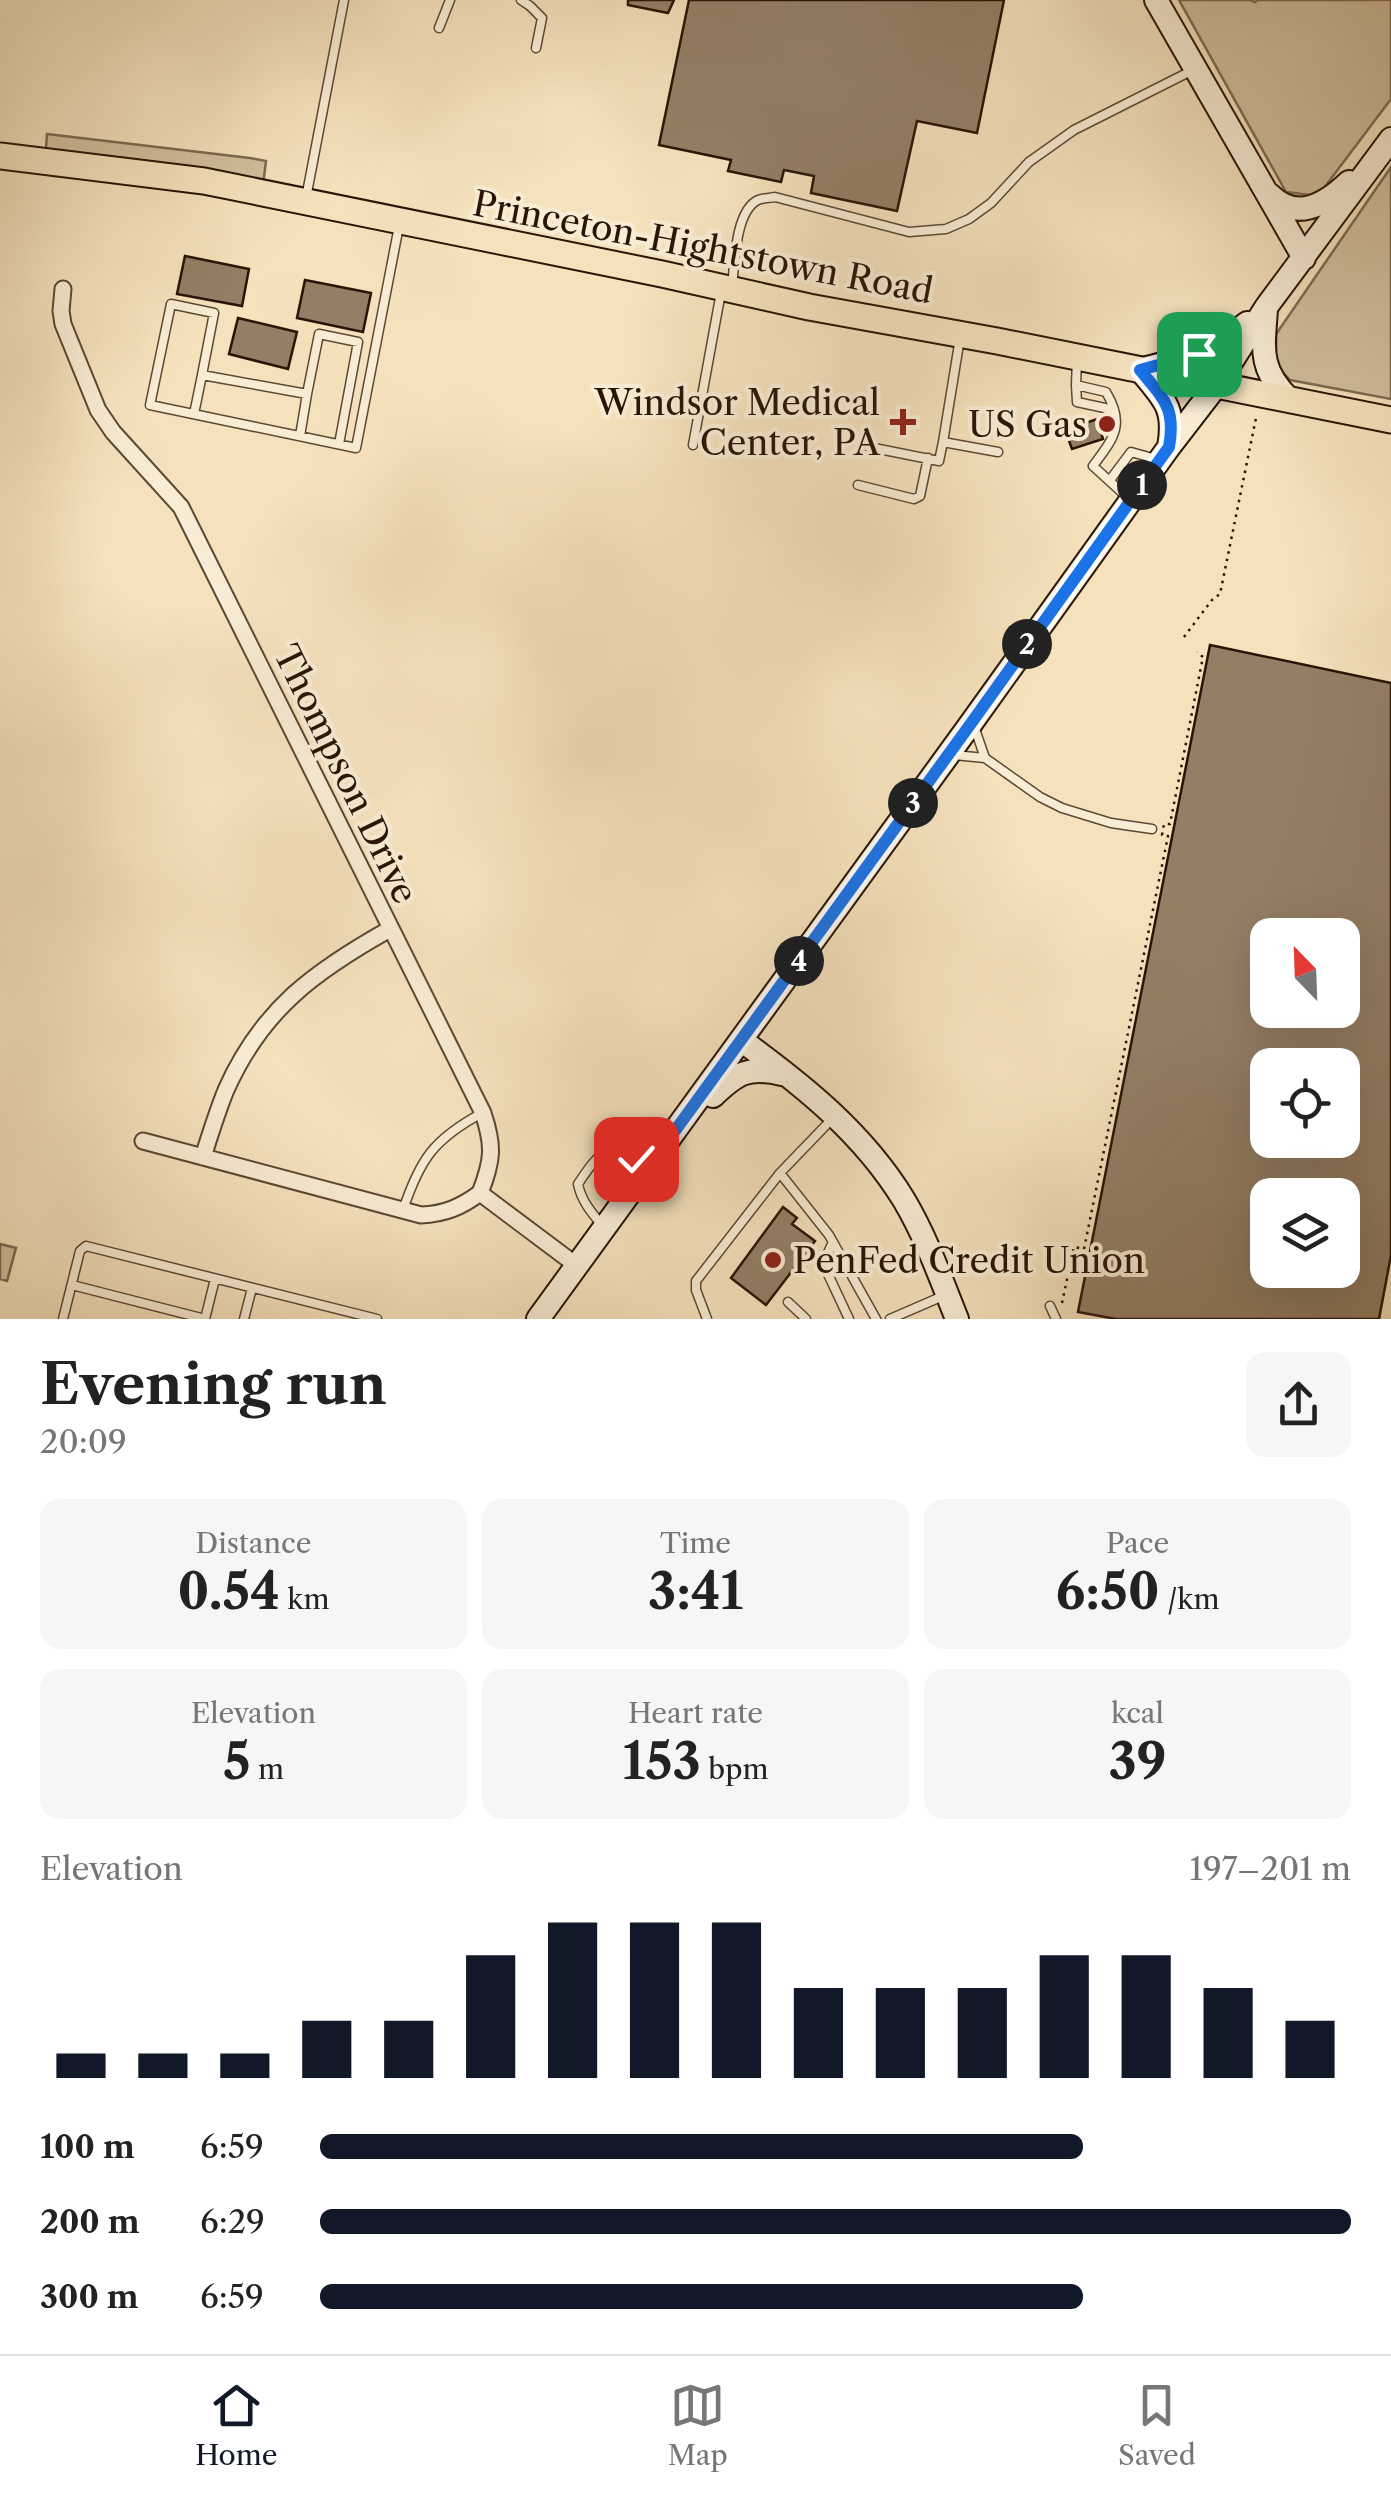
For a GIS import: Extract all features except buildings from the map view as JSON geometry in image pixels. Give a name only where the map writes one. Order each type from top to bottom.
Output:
[{"type":"main road","points":[[1156,0],[1304,258]]},
{"type":"main road","points":[[1264,189],[1278,203],[1297,210],[1315,206],[1333,198],[1389,142]]},
{"type":"main road","points":[[538,1319],[1216,386],[1266,306],[1389,142]]},
{"type":"main road","name":"Princeton-Hightstown Road","points":[[0,156],[204,181],[726,290],[1391,420]]},
{"type":"main road","points":[[1129,367],[1199,354],[1227,340],[1266,306]]},
{"type":"main road","points":[[1266,306],[1262,355],[1274,385],[1288,400]]},
{"type":"main road","points":[[1129,367],[1166,404],[1173,424],[1164,454]]},
{"type":"main road","points":[[741,1040],[791,1076],[864,1145],[905,1202],[958,1319]]},
{"type":"main road","points":[[665,1145],[728,1081],[743,1072],[762,1069],[791,1076]]},
{"type":"street","name":"Thompson Drive","points":[[63,289],[63,324],[98,410],[112,432],[182,507],[483,1112],[492,1141],[490,1166],[480,1192]]},
{"type":"street","points":[[203,1157],[226,1090],[250,1045],[273,1016],[303,985],[338,958],[390,929]]},
{"type":"street","points":[[143,1140],[421,1215],[440,1214],[463,1206],[480,1192],[576,1264]]},
{"type":"lane","points":[[305,202],[344,0]]},
{"type":"lane","points":[[440,28],[450,0]]},
{"type":"lane","points":[[522,0],[542,18],[536,48]]},
{"type":"lane","points":[[693,445],[741,223],[747,209],[760,199],[775,198],[908,232],[946,229],[970,220],[1029,162],[1074,130],[1195,69]]},
{"type":"lane","points":[[194,414],[214,312],[171,304],[150,405],[356,448],[400,222]]},
{"type":"lane","points":[[300,436],[319,334],[358,342],[339,444]]},
{"type":"lane","points":[[870,446],[940,461],[960,334]]},
{"type":"lane","points":[[1077,357],[1077,402],[1114,410]]},
{"type":"lane","points":[[1106,392],[1129,367]]},
{"type":"lane","points":[[202,375],[307,394]]},
{"type":"lane","points":[[1076,385],[1106,392]]},
{"type":"lane","points":[[1106,392],[1117,428],[1094,466],[1130,501]]},
{"type":"lane","points":[[1113,440],[1130,452],[1164,454]]},
{"type":"lane","points":[[944,442],[998,452]]},
{"type":"lane","points":[[1110,480],[1130,452]]},
{"type":"lane","points":[[858,485],[914,498],[920,496],[928,458]]},
{"type":"lane","points":[[972,722],[985,758]]},
{"type":"lane","points":[[949,754],[985,758],[1062,808],[1111,823],[1152,829]]},
{"type":"lane","points":[[403,1210],[420,1165],[430,1151],[460,1125],[483,1112]]},
{"type":"lane","points":[[708,1319],[696,1281],[780,1174],[835,1116]]},
{"type":"lane","points":[[604,1228],[584,1201],[578,1184],[609,1150],[623,1151],[648,1168]]},
{"type":"lane","points":[[780,1174],[833,1242],[876,1319]]},
{"type":"lane","points":[[833,1242],[825,1259],[827,1272],[849,1319]]},
{"type":"lane","points":[[63,1319],[80,1251],[86,1246],[377,1319]]},
{"type":"lane","points":[[72,1284],[205,1319],[215,1278]]},
{"type":"lane","points":[[244,1319],[252,1288]]},
{"type":"lane","points":[[890,1319],[947,1294]]},
{"type":"lane","points":[[788,1302],[806,1319]]},
{"type":"lane","points":[[1050,1306],[1056,1319]]},
{"type":"path","points":[[1184,637],[1220,594],[1256,418]]},
{"type":"path","points":[[1062,1304],[1074,1247],[1084,1249],[1168,836],[1162,835],[1164,824],[1170,824],[1203,657],[1197,652]]},
{"type":"shaded area","points":[[1179,0],[1391,0],[1391,99],[1318,196],[1286,192]]},
{"type":"shaded area","points":[[47,134],[266,161],[262,193],[45,161]]},
{"type":"shaded area","points":[[1391,167],[1391,399],[1290,380],[1276,366],[1272,340]]},
{"type":"shaded area","points":[[0,1244],[16,1248],[7,1281],[0,1279]]},
{"type":"place","name":"Windsor Medical Center, PA","points":[[903,422]]},
{"type":"place","name":"US Gas","points":[[1107,424]]},
{"type":"place","name":"PenFed Credit Union","points":[[773,1260]]},
{"type":"route","points":[[636,1159],[648,1168],[1169,447],[1173,424],[1166,404],[1140,370],[1199,354]]}]
